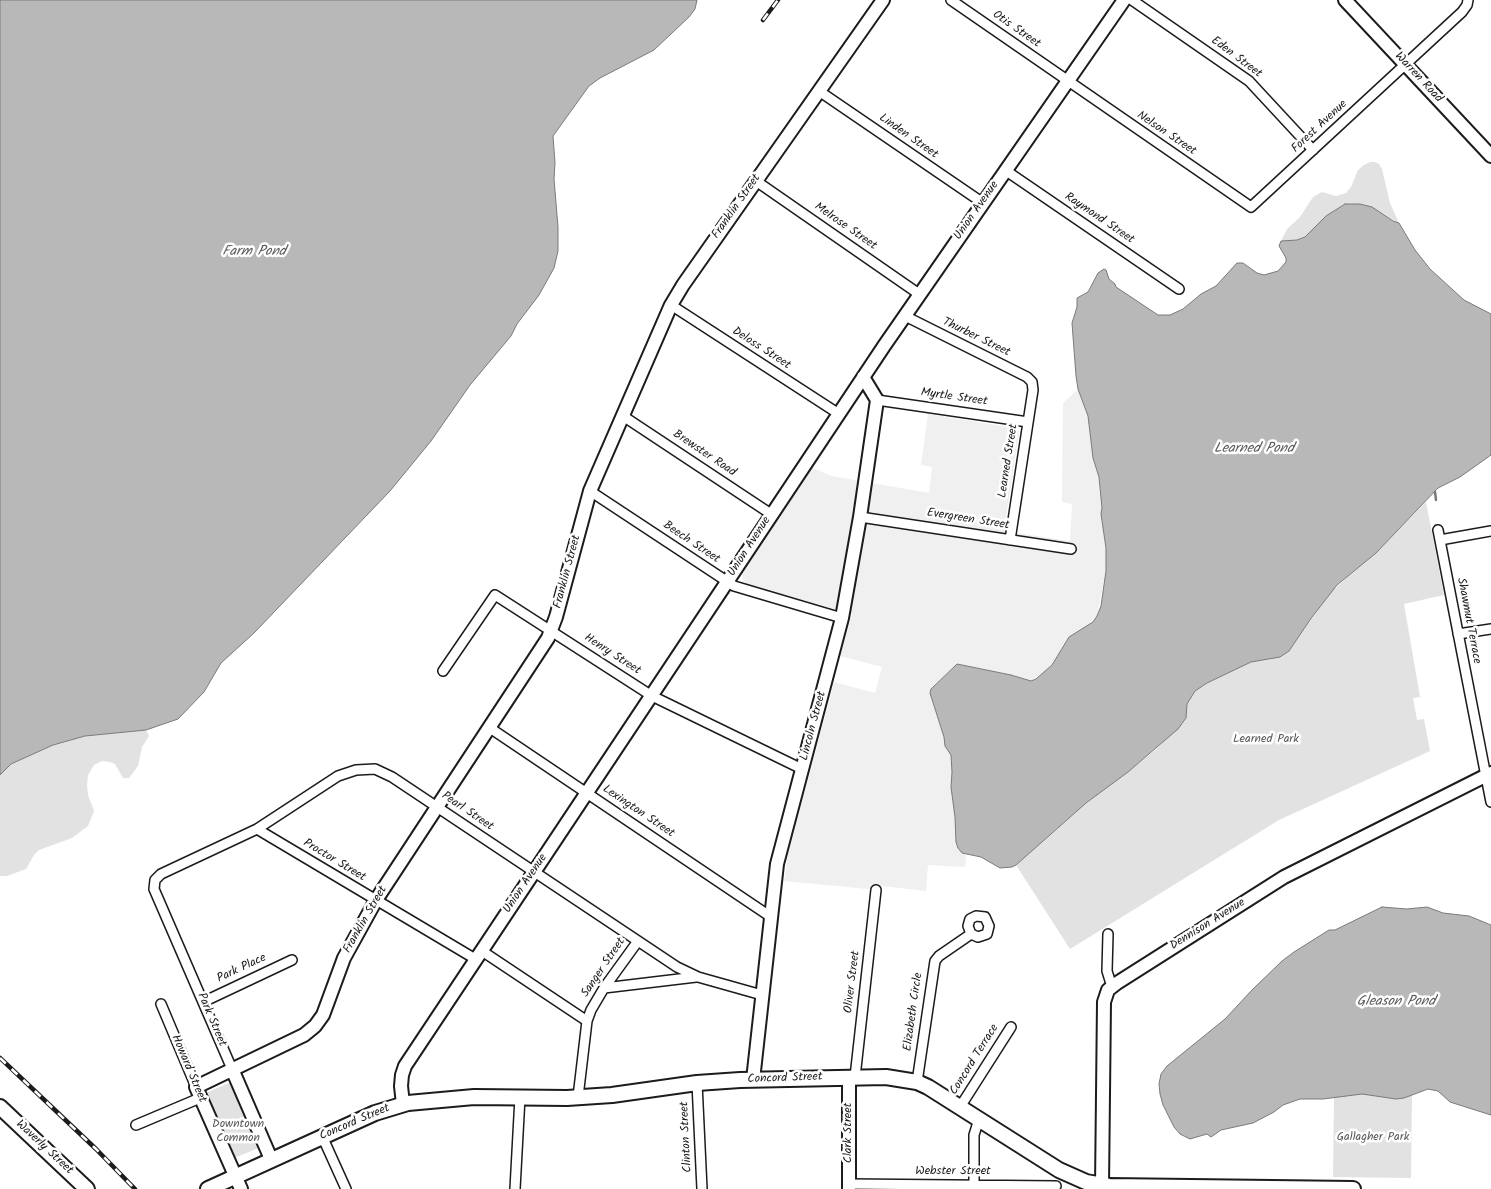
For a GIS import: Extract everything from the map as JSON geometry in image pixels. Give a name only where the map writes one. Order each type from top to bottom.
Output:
[{"type":"main road","name":"Concord Street","points":[[208,1189],[375,1112],[403,1104],[474,1097],[578,1097],[612,1095],[697,1084],[852,1077],[886,1077],[917,1082],[1059,1170],[1102,1187],[1353,1189]]},
{"type":"main road","name":"Waverly Street","points":[[0,1108],[87,1189]]},
{"type":"street","name":"Franklin Street","points":[[136,1125],[198,1092],[232,1069],[296,1040],[315,1026],[328,1006],[348,949],[376,900],[543,647],[552,630],[590,491],[671,305],[882,0]]},
{"type":"street","name":"Otis Street","points":[[951,0],[1068,81]]},
{"type":"street","name":"Union Avenue","points":[[403,1104],[401,1086],[405,1066],[863,377],[1124,0]]},
{"type":"street","name":"Eden Street","points":[[1132,0],[1249,81],[1313,150]]},
{"type":"street","name":"Warren Road","points":[[1345,0],[1491,156]]},
{"type":"street","name":"Forest Avenue","points":[[1251,207],[1462,12],[1468,1]]},
{"type":"street","name":"Nelson Street","points":[[1068,81],[1251,207]]},
{"type":"street","name":"Linden Street","points":[[819,91],[982,204]]},
{"type":"street","name":"Raymond Street","points":[[1006,170],[1179,289]]},
{"type":"street","name":"Melrose Street","points":[[756,181],[919,294]]},
{"type":"street","name":"Deloss Street","points":[[671,305],[839,414]]},
{"type":"street","name":"Thurber Street","points":[[905,316],[1026,377],[1032,382],[1033,386]]},
{"type":"street","points":[[863,377],[877,400]]},
{"type":"street","name":"Learned Street","points":[[1010,540],[1033,386]]},
{"type":"street","name":"Myrtle Street","points":[[877,400],[1028,422]]},
{"type":"street","name":"Lincoln Street","points":[[753,1080],[780,850],[842,618],[860,517],[877,400]]},
{"type":"street","name":"Brewster Road","points":[[623,416],[771,514]]},
{"type":"street","name":"Beech Street","points":[[590,491],[727,582],[742,589],[842,618]]},
{"type":"street","name":"Evergreen Street","points":[[860,517],[1071,549]]},
{"type":"street","name":"Shawmut Terrace","points":[[1438,530],[1458,634],[1489,774],[1491,802]]},
{"type":"street","points":[[1440,540],[1491,531]]},
{"type":"street","name":"Henry Street","points":[[443,671],[495,594],[652,696],[802,769]]},
{"type":"street","points":[[1458,634],[1491,628]]},
{"type":"street","name":"Lexington Street","points":[[490,728],[771,917]]},
{"type":"street","name":"Pearl Street","points":[[155,880],[161,874],[257,829],[338,776],[356,770],[375,769],[437,807],[678,967],[698,977],[762,995]]},
{"type":"street","name":"Dennison Avenue","points":[[1112,987],[1284,877],[1489,774]]},
{"type":"street","name":"Proctor Street","points":[[257,829],[376,900],[479,955],[546,994],[587,1021]]},
{"type":"street","name":"Park Street","points":[[155,880],[154,889],[272,1160]]},
{"type":"street","name":"Oliver Street","points":[[852,1077],[876,890]]},
{"type":"street","name":"Elizabeth Circle","points":[[917,1082],[935,961],[939,956],[970,934]]},
{"type":"street","points":[[1102,1187],[1104,1002],[1106,994],[1112,987],[1107,971],[1108,934]]},
{"type":"street","name":"Sanger Street","points":[[578,1097],[587,1021],[591,1010],[604,988],[638,941]]},
{"type":"street","name":"Park Place","points":[[203,1002],[292,960]]},
{"type":"street","points":[[604,988],[698,977]]},
{"type":"street","name":"Howard Street","points":[[161,1004],[241,1189]]},
{"type":"street","name":"Concord Terrace","points":[[960,1107],[1010,1027]]},
{"type":"street","name":"Clark Street","points":[[849,1186],[852,1077]]},
{"type":"street","name":"Clinton Street","points":[[697,1084],[702,1189]]},
{"type":"street","points":[[515,1189],[520,1097]]},
{"type":"street","points":[[974,1186],[974,1135],[978,1119]]},
{"type":"street","points":[[322,1136],[346,1189]]},
{"type":"street","name":"Webster Street","points":[[849,1186],[1056,1186]]},
{"type":"shaded area","points":[[1078,389],[1088,416],[1093,458],[1099,477],[1101,514],[1106,548],[1106,571],[1097,616],[1086,628],[1069,637],[1048,670],[1031,681],[984,669],[952,668],[935,684],[930,693],[945,746],[951,755],[960,831],[966,857],[965,867],[928,865],[926,891],[882,886],[868,889],[784,881],[788,855],[834,682],[875,693],[882,667],[840,656],[852,614],[746,584],[743,581],[742,574],[812,468],[832,476],[929,493],[932,467],[921,465],[928,414],[1018,430],[1004,531],[1070,541],[1072,504],[1062,502],[1063,403]]},
{"type":"green space","points":[[1370,162],[1379,164],[1382,169],[1390,203],[1399,223],[1360,204],[1345,204],[1326,216],[1305,237],[1297,240],[1281,241],[1287,229],[1300,217],[1313,197],[1322,192],[1336,196],[1346,193],[1351,187],[1358,170]]},
{"type":"green space","name":"Learned Park","points":[[1426,502],[1444,595],[1404,604],[1420,697],[1413,698],[1417,720],[1424,719],[1430,751],[1279,820],[1070,949],[1016,865],[1086,803],[1154,751],[1184,722],[1187,704],[1195,691],[1207,683],[1251,662],[1280,657],[1289,651],[1329,594],[1376,553]]},
{"type":"green space","points":[[146,730],[149,736],[142,747],[138,766],[129,778],[123,778],[115,764],[110,762],[102,761],[94,765],[88,775],[87,785],[88,795],[94,811],[88,826],[72,838],[39,850],[26,869],[7,876],[0,876],[0,775],[11,764],[53,745],[85,736]]},
{"type":"green space","name":"Downtown Common","points":[[229,1083],[234,1085],[261,1147],[234,1158],[207,1098],[208,1092]]},
{"type":"green space","name":"Gallagher Park","points":[[1362,1094],[1404,1098],[1412,1095],[1411,1178],[1333,1177],[1334,1097]]},
{"type":"water","name":"Farm Pond","points":[[0,0],[697,0],[695,9],[689,17],[654,50],[600,78],[589,86],[553,136],[558,227],[558,251],[554,268],[539,295],[517,324],[511,336],[470,385],[431,441],[390,491],[254,633],[221,663],[204,692],[178,719],[146,730],[85,736],[53,745],[11,764],[0,775]]},
{"type":"water","name":"Learned Pond","points":[[1345,204],[1360,204],[1372,207],[1399,223],[1415,250],[1430,269],[1464,300],[1491,314],[1491,455],[1460,477],[1438,488],[1376,553],[1337,585],[1289,651],[1280,657],[1251,662],[1207,683],[1195,691],[1187,704],[1186,718],[1178,729],[1128,772],[1086,803],[1016,865],[1000,868],[981,857],[962,853],[956,842],[951,787],[951,755],[945,746],[930,693],[931,689],[957,664],[1031,681],[1036,679],[1052,665],[1069,637],[1093,622],[1101,606],[1106,571],[1106,548],[1101,514],[1099,477],[1093,458],[1088,416],[1078,389],[1076,376],[1072,323],[1077,307],[1077,298],[1088,292],[1098,273],[1104,269],[1116,287],[1158,315],[1170,315],[1183,309],[1201,294],[1216,286],[1237,263],[1243,263],[1257,273],[1264,275],[1278,271],[1286,262],[1286,258],[1279,246],[1281,241],[1297,240],[1305,237],[1326,216]]},
{"type":"water","name":"Gleason Pond","points":[[1382,907],[1407,909],[1427,907],[1443,913],[1469,916],[1491,925],[1491,1115],[1450,1102],[1438,1091],[1428,1089],[1396,1099],[1362,1094],[1323,1099],[1300,1099],[1283,1105],[1253,1123],[1221,1130],[1211,1137],[1207,1134],[1190,1139],[1180,1134],[1174,1127],[1163,1105],[1160,1094],[1161,1074],[1167,1066],[1225,1019],[1252,990],[1294,952],[1329,930],[1335,930]]},
{"type":"waterway","points":[[1435,492],[1436,500]]},
{"type":"railway","points":[[763,20],[778,0]]},
{"type":"railway","points":[[0,1058],[96,1149],[135,1189]]}]
